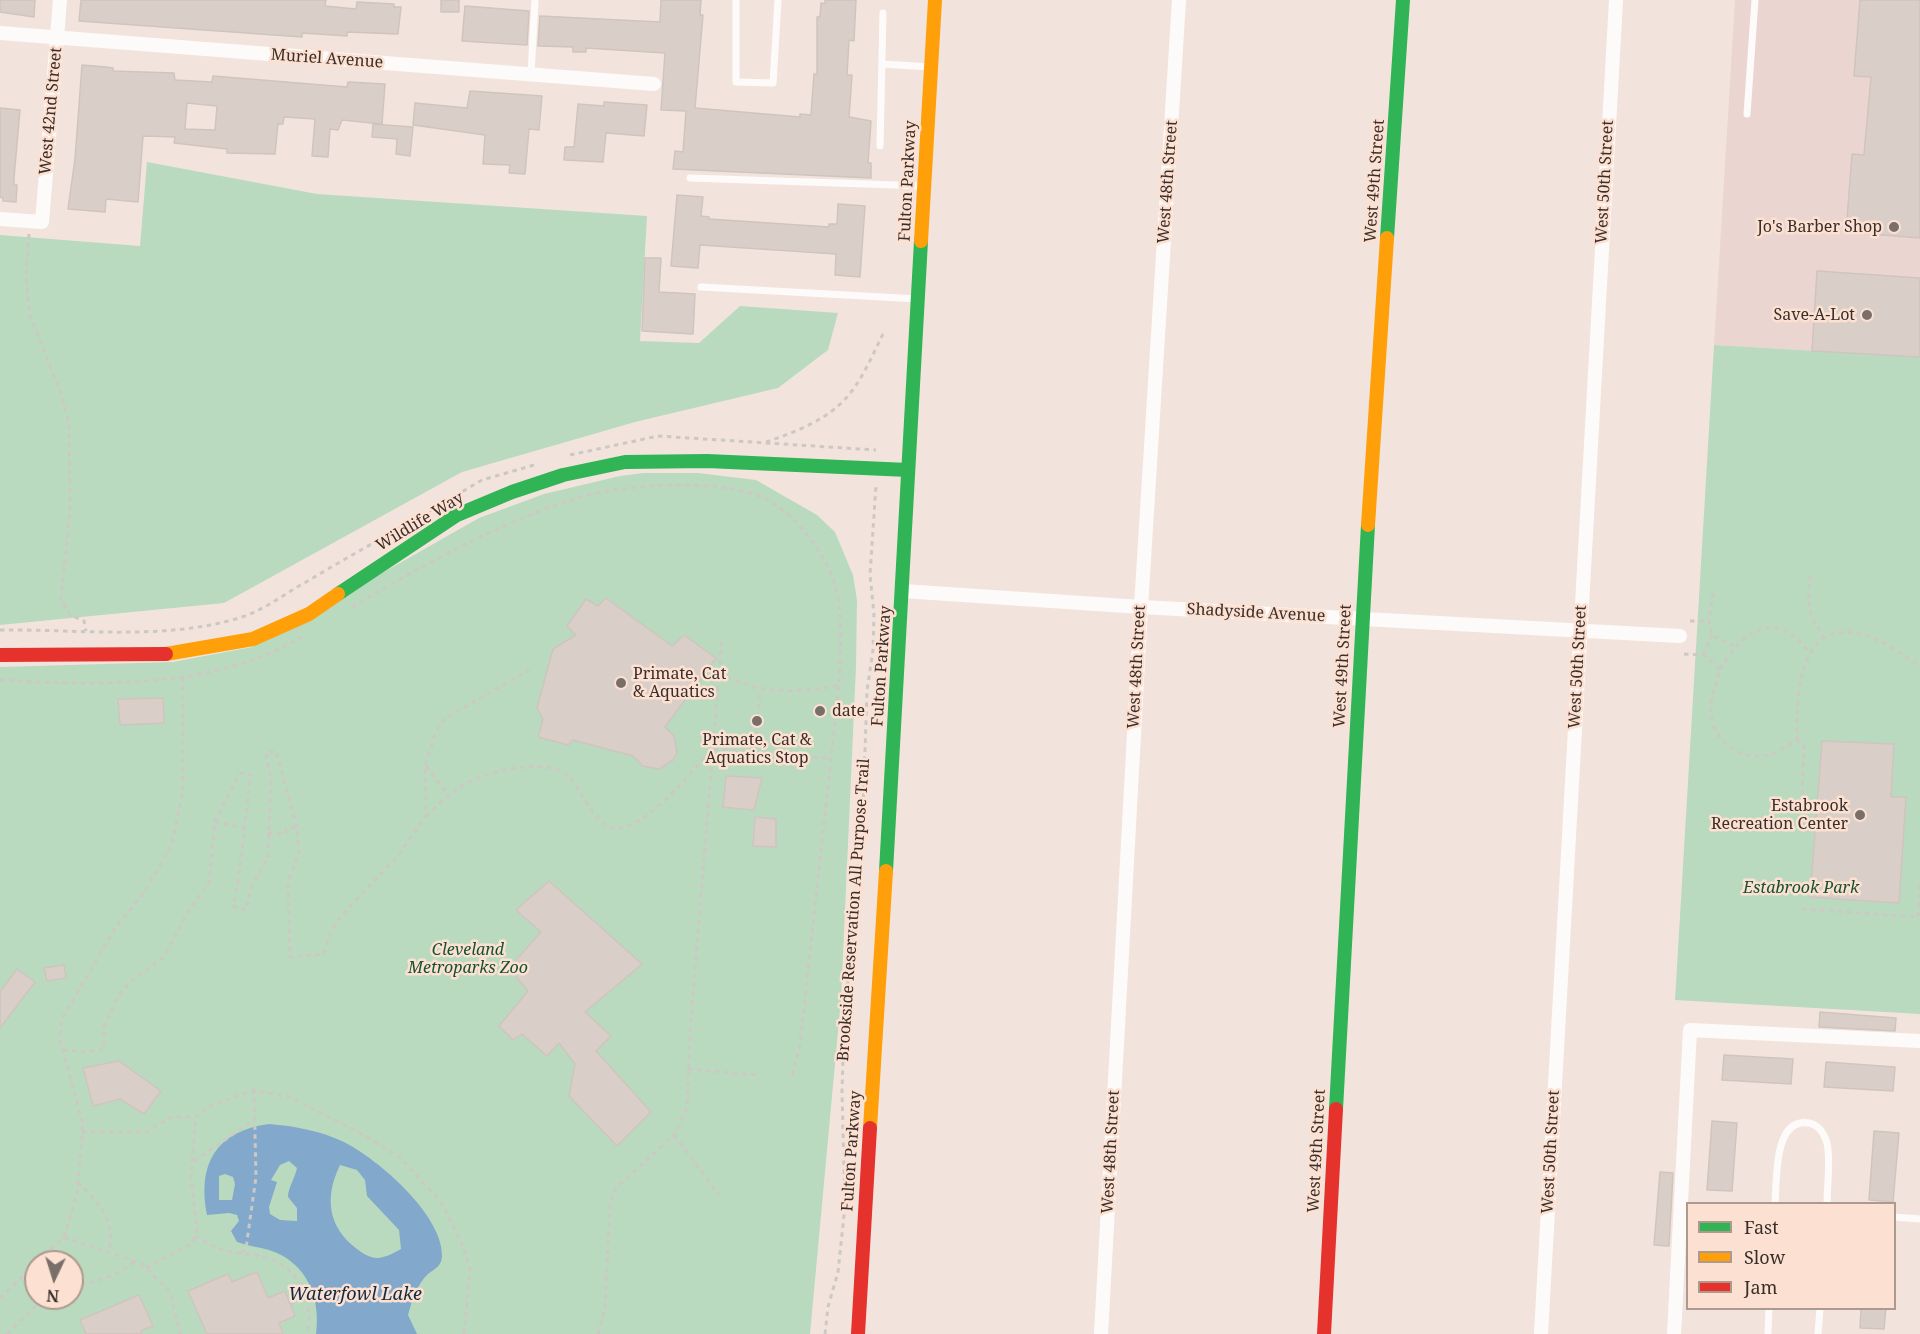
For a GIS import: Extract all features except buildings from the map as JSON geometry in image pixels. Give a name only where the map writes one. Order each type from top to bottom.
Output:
[{"type":"street","name":"West 42nd Street","points":[[0,219],[42,222],[60,0]]},
{"type":"street","name":"Fulton Parkway","points":[[858,1334],[903,591],[935,0]]},
{"type":"street","name":"West 48th Street","points":[[1101,1334],[1141,607],[1179,0]]},
{"type":"street","name":"West 49th Street","points":[[1324,1334],[1362,619],[1403,0]]},
{"type":"street","name":"West 50th Street","points":[[1541,1334],[1616,0]]},
{"type":"street","name":"Muriel Avenue","points":[[0,33],[654,84]]},
{"type":"street","name":"Wildlife Way","points":[[0,655],[171,654],[253,639],[309,614],[457,515],[532,485],[625,462],[707,461],[908,470]]},
{"type":"street","name":"Shadyside Avenue","points":[[903,591],[1141,607],[1680,636]]},
{"type":"street","points":[[1674,1334],[1685,1203],[1690,1030],[1920,1041]]},
{"type":"lane","points":[[531,74],[535,0]]},
{"type":"lane","points":[[736,0],[736,82],[773,83],[778,0]]},
{"type":"lane","points":[[1747,114],[1755,0]]},
{"type":"lane","points":[[880,146],[883,13]]},
{"type":"lane","points":[[882,64],[931,67]]},
{"type":"lane","points":[[690,178],[924,186]]},
{"type":"lane","points":[[701,287],[918,299]]},
{"type":"lane","points":[[1775,1202],[1780,1146],[1789,1128],[1798,1124],[1810,1124],[1824,1135],[1828,1145],[1827,1202]]},
{"type":"lane","points":[[1896,1217],[1920,1219]]},
{"type":"lane","points":[[1768,1334],[1769,1310]]},
{"type":"lane","points":[[1818,1334],[1820,1310]]},
{"type":"path","points":[[29,232],[26,277],[30,316],[60,390],[69,424],[70,511],[61,598],[70,615],[84,621],[86,631]]},
{"type":"path","points":[[765,442],[796,432],[838,406],[860,378],[883,334]]},
{"type":"path","name":"Brookside Reservation All Purpose Trail","points":[[825,1334],[828,1307],[838,1272],[845,1206],[844,1025],[863,810],[867,691],[873,650],[874,615],[870,575],[876,485]]},
{"type":"path","points":[[343,613],[450,552],[569,500],[655,486],[740,491],[767,500],[785,512],[807,536],[826,566],[834,585],[838,604],[839,685],[829,758],[800,1045],[792,1076]]},
{"type":"path","points":[[1810,575],[1808,601],[1812,621],[1824,638]]},
{"type":"path","points":[[1703,655],[1712,635],[1709,621],[1713,593]]},
{"type":"path","points":[[1690,621],[1709,621]]},
{"type":"path","points":[[1802,795],[1804,744],[1797,741],[1766,756],[1744,755],[1722,742],[1716,733],[1711,706],[1720,669],[1734,646],[1755,630],[1783,629],[1799,639],[1810,654]]},
{"type":"path","points":[[1797,741],[1798,689],[1810,654],[1816,644],[1824,638],[1834,634],[1861,634],[1876,639],[1920,666]]},
{"type":"path","points":[[0,680],[60,683],[183,678],[215,672],[287,646],[306,635]]},
{"type":"path","points":[[1712,635],[1734,646]]},
{"type":"path","points":[[598,1334],[605,1307],[610,1203],[616,1188],[674,1135],[687,1107],[722,636]]},
{"type":"path","points":[[1684,654],[1703,655],[1720,669]]},
{"type":"path","points":[[426,816],[425,765],[435,735],[444,719],[529,670]]},
{"type":"path","points":[[718,673],[738,684],[760,690],[795,692],[839,685]]},
{"type":"path","points":[[50,1250],[64,1237],[78,1182],[82,1132],[75,1090],[60,1040],[62,1019],[117,925],[141,897],[171,847],[183,792],[183,678]]},
{"type":"path","points":[[755,753],[760,690]]},
{"type":"path","points":[[713,748],[829,758]]},
{"type":"path","points":[[63,1050],[84,1052],[104,1048],[104,1026],[119,995],[130,982],[163,958],[188,912],[209,882],[215,821],[240,773],[251,776],[243,828],[243,854],[233,906],[246,910],[251,888],[268,857],[271,781],[266,753],[276,751],[297,827],[299,852],[288,882],[290,957],[324,954],[330,933],[341,916],[397,856],[426,816],[466,783],[532,765],[551,766],[567,775],[600,820],[611,827],[623,828],[648,814],[713,748]]},
{"type":"path","points":[[425,765],[449,796]]},
{"type":"path","points":[[215,821],[243,828]]},
{"type":"path","points":[[268,833],[286,833],[286,829],[297,827]]},
{"type":"path","points":[[1802,909],[1918,918],[1920,884]]},
{"type":"path","points":[[688,1070],[755,1075]]},
{"type":"path","points":[[82,1132],[146,1132],[171,1117],[196,1117],[207,1107],[254,1090],[290,1097],[362,1134],[401,1158],[443,1205],[463,1246],[470,1270],[464,1334]]},
{"type":"path","points":[[241,1253],[246,1248],[256,1177],[254,1090]]},
{"type":"path","points":[[146,1268],[192,1242],[197,1230],[191,1176],[196,1117]]},
{"type":"path","points":[[193,1162],[254,1120]]},
{"type":"path","points":[[674,1135],[719,1195]]},
{"type":"path","points":[[78,1182],[107,1214],[112,1237],[109,1252]]},
{"type":"path","points":[[195,1236],[222,1249],[270,1259],[291,1270],[307,1298],[311,1321],[307,1334]]},
{"type":"path","points":[[64,1237],[135,1261],[146,1268],[170,1292],[180,1334]]},
{"type":"path","points":[[84,1284],[120,1273],[135,1261]]},
{"type":"path","points":[[0,1298],[24,1275]]},
{"type":"path","points":[[290,1304],[307,1298]]},
{"type":"path","points":[[7,1334],[31,1310]]},
{"type":"shaded area","points":[[1735,0],[1920,0],[1920,357],[1714,345]]},
{"type":"green space","points":[[147,162],[317,194],[647,216],[640,341],[699,343],[740,306],[838,313],[828,350],[778,388],[635,422],[462,472],[224,603],[0,625],[0,235],[140,246]]},
{"type":"green space","name":"Estabrook Park","points":[[1714,345],[1920,357],[1920,1014],[1675,1000]]},
{"type":"green space","name":"Cleveland Metroparks Zoo","points":[[643,473],[698,473],[756,480],[817,515],[835,532],[853,575],[857,600],[856,667],[841,999],[810,1334],[0,1334],[0,667],[173,662],[252,647],[479,518],[544,494],[620,476]]},
{"type":"water","name":"Waterfowl Lake","points":[[269,1124],[288,1126],[317,1132],[344,1142],[374,1161],[421,1207],[440,1241],[442,1257],[439,1265],[421,1283],[411,1304],[408,1315],[417,1334],[316,1334],[316,1307],[309,1283],[302,1272],[293,1263],[269,1250],[237,1242],[231,1231],[239,1221],[237,1215],[229,1213],[207,1215],[205,1180],[214,1153],[223,1142],[251,1128]],"holes":[[[289,1161],[297,1168],[288,1197],[297,1208],[297,1221],[280,1220],[270,1214],[269,1207],[277,1182],[271,1180],[280,1165]],[[340,1165],[357,1170],[365,1180],[367,1196],[399,1230],[401,1249],[379,1258],[372,1257],[347,1240],[340,1231],[332,1211],[331,1200],[335,1177]],[[225,1174],[233,1177],[235,1184],[232,1200],[219,1200],[219,1176]]]},
{"type":"traffic: fast","points":[[1387,238],[1403,0]]},
{"type":"traffic: fast","points":[[886,871],[921,241]]},
{"type":"traffic: fast","points":[[338,594],[457,515],[512,492],[563,475],[625,462],[707,461],[908,470]]},
{"type":"traffic: fast","points":[[1336,1109],[1368,525]]},
{"type":"traffic: slow","points":[[921,241],[935,0]]},
{"type":"traffic: slow","points":[[1368,525],[1387,238]]},
{"type":"traffic: slow","points":[[166,654],[253,639],[309,614],[338,594]]},
{"type":"traffic: slow","points":[[870,1128],[886,871]]},
{"type":"traffic: jam","points":[[0,655],[166,654]]},
{"type":"traffic: jam","points":[[1324,1334],[1336,1109]]},
{"type":"traffic: jam","points":[[858,1334],[870,1128]]},
{"type":"place","name":"Jo's Barber Shop","points":[[1894,227]]},
{"type":"place","name":"Save-A-Lot","points":[[1867,315]]},
{"type":"place","name":"Primate, Cat & Aquatics","points":[[621,683]]},
{"type":"place","name":"date","points":[[820,711]]},
{"type":"place","name":"Primate, Cat & Aquatics Stop","points":[[757,721]]},
{"type":"place","name":"Estabrook Recreation Center","points":[[1860,815]]}]
